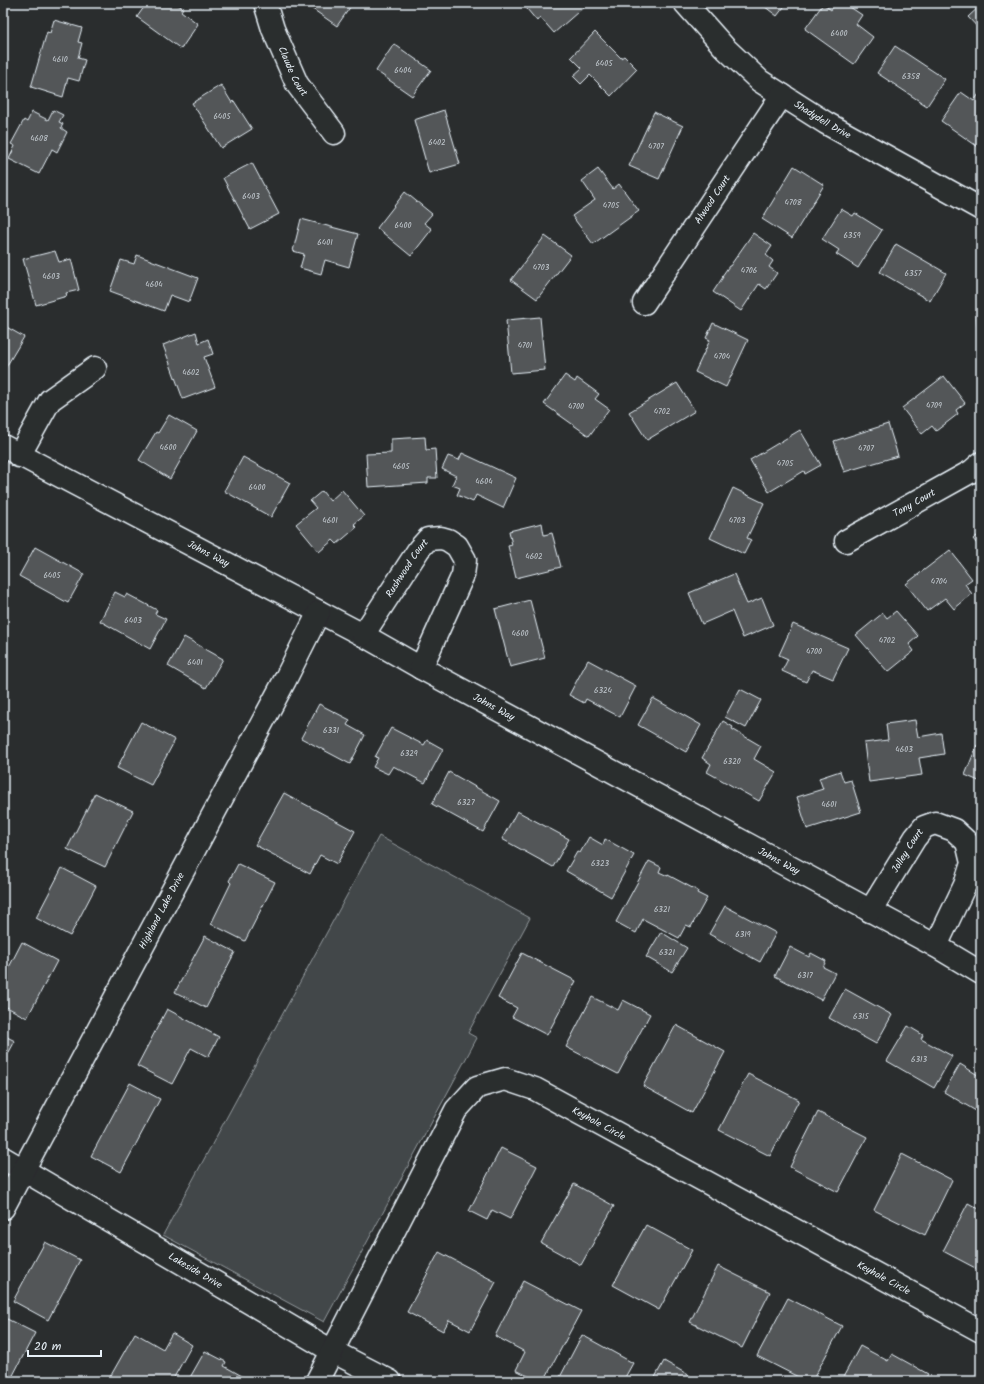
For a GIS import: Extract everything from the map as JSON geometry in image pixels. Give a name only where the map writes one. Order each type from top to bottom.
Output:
[{"type":"street","name":"Claude Court","points":[[265,3],[273,29],[297,84],[334,133]]},
{"type":"street","name":"Shadydell Drive","points":[[685,3],[725,48],[760,81],[826,124],[981,209]]},
{"type":"street","name":"Alwood Court","points":[[644,303],[782,95]]},
{"type":"street","points":[[11,451],[50,400],[95,368]]},
{"type":"street","name":"Johns Way","points":[[11,451],[363,635],[421,668],[936,946],[981,973]]},
{"type":"street","name":"Tony Court","points":[[846,541],[972,471],[981,463]]},
{"type":"street","name":"Rushwood Court","points":[[363,635],[419,549],[428,539],[441,538],[448,540],[457,546],[465,560],[463,575],[421,668]]},
{"type":"street","name":"Highland Lake Drive","points":[[3,1208],[285,680],[319,612]]},
{"type":"street","name":"Jolley Court","points":[[870,911],[915,838],[924,827],[935,823],[954,830],[967,842],[972,863],[965,885],[936,946]]},
{"type":"street","name":"Keyhole Circle","points":[[317,1381],[456,1110],[477,1087],[505,1079],[535,1088],[981,1331]]},
{"type":"street","name":"Lakeside Drive","points":[[3,1158],[332,1351],[390,1381]]},
{"type":"shaded area","points":[[379,836],[530,918],[468,1033],[477,1038],[324,1322],[163,1235]]},
{"type":"building","points":[[147,3],[175,3],[183,8],[181,11],[198,24],[181,49],[137,17]]},
{"type":"building","points":[[314,3],[353,3],[337,26],[311,8]]},
{"type":"building","points":[[522,3],[584,3],[586,5],[554,33],[540,17],[537,21]]},
{"type":"building","points":[[760,3],[787,3],[777,16]]},
{"type":"building","points":[[836,3],[844,3],[862,15],[856,24],[873,37],[854,64],[805,29],[823,4],[831,10]]},
{"type":"building","points":[[981,5],[981,31],[968,17]]},
{"type":"building","points":[[54,20],[82,28],[78,42],[82,43],[78,58],[85,60],[79,81],[68,78],[63,97],[31,87],[47,32],[50,33]]},
{"type":"building","points":[[595,32],[621,58],[624,56],[637,69],[611,96],[590,75],[581,84],[573,76],[582,68],[571,57]]},
{"type":"building","points":[[394,44],[431,70],[412,96],[376,71]]},
{"type":"building","points":[[895,46],[945,79],[927,106],[877,73]]},
{"type":"building","points":[[221,85],[232,103],[234,101],[252,129],[221,148],[192,103]]},
{"type":"building","points":[[981,91],[981,149],[941,121],[961,92],[974,101]]},
{"type":"building","points":[[53,110],[63,115],[59,122],[63,124],[61,128],[67,132],[57,152],[52,149],[39,174],[9,159],[15,146],[11,144],[24,120],[27,122],[32,112],[48,120]]},
{"type":"building","points":[[444,110],[460,164],[429,173],[414,120]]},
{"type":"building","points":[[654,112],[683,126],[659,179],[629,166]]},
{"type":"building","points":[[252,163],[279,214],[250,229],[223,178]]},
{"type":"building","points":[[794,166],[824,185],[792,238],[762,219]]},
{"type":"building","points":[[598,169],[613,189],[619,184],[639,211],[593,244],[572,216],[595,200],[582,181]]},
{"type":"building","points":[[405,192],[432,214],[424,223],[432,229],[411,256],[377,228]]},
{"type":"building","points":[[841,209],[853,216],[855,213],[882,230],[858,268],[836,254],[839,250],[822,239]]},
{"type":"building","points":[[301,219],[358,234],[349,267],[325,260],[321,274],[300,268],[304,254],[293,251]]},
{"type":"building","points":[[753,233],[772,246],[766,255],[773,261],[769,267],[777,273],[766,289],[759,284],[741,311],[713,292],[723,277],[722,276]]},
{"type":"building","points":[[545,236],[571,255],[537,299],[511,280]]},
{"type":"building","points":[[896,244],[946,273],[930,301],[880,272]]},
{"type":"building","points":[[55,251],[59,262],[71,259],[79,290],[66,293],[67,296],[36,305],[23,259]]},
{"type":"building","points":[[137,255],[198,278],[189,302],[170,295],[164,311],[110,291],[121,260],[134,264]]},
{"type":"building","points":[[981,311],[981,366],[976,312]]},
{"type":"building","points":[[540,317],[545,370],[511,373],[506,320]]},
{"type":"building","points":[[713,323],[748,340],[726,387],[695,372],[710,340],[706,338]]},
{"type":"building","points":[[3,325],[24,337],[3,372]]},
{"type":"building","points":[[196,332],[199,343],[208,339],[213,354],[204,357],[215,387],[183,399],[163,345]]},
{"type":"building","points":[[565,375],[575,382],[577,378],[599,394],[595,399],[609,409],[589,436],[544,404]]},
{"type":"building","points":[[944,376],[965,403],[956,410],[958,414],[936,431],[932,426],[922,434],[902,408]]},
{"type":"building","points":[[677,383],[695,411],[647,440],[629,412]]},
{"type":"building","points":[[169,415],[197,431],[170,479],[139,460],[156,432],[158,433]]},
{"type":"building","points":[[888,424],[898,456],[844,472],[834,441]]},
{"type":"building","points":[[800,430],[821,465],[805,474],[804,471],[769,492],[750,460]]},
{"type":"building","points":[[425,437],[426,450],[435,449],[437,478],[428,478],[428,483],[368,487],[366,454],[391,453],[391,439]]},
{"type":"building","points":[[462,453],[516,478],[503,508],[476,495],[473,502],[457,495],[460,488],[452,485],[456,476],[442,469],[448,456],[459,460]]},
{"type":"building","points":[[243,457],[290,483],[271,517],[224,491]]},
{"type":"building","points":[[733,488],[764,503],[747,538],[751,540],[744,554],[710,538]]},
{"type":"building","points":[[342,490],[364,516],[354,524],[357,527],[337,544],[333,540],[319,552],[296,524],[316,508],[310,501],[322,491],[330,501]]},
{"type":"building","points":[[542,523],[544,535],[552,533],[561,567],[516,578],[508,546],[512,545],[509,531]]},
{"type":"building","points":[[981,533],[981,549],[973,539]]},
{"type":"building","points":[[35,547],[84,574],[68,603],[19,576]]},
{"type":"building","points":[[950,550],[972,579],[965,584],[972,594],[954,609],[945,598],[927,611],[906,584]]},
{"type":"building","points":[[734,574],[747,604],[762,598],[773,625],[743,638],[732,611],[702,624],[689,593]]},
{"type":"building","points":[[115,592],[125,597],[127,594],[157,610],[155,614],[166,619],[150,649],[100,621]]},
{"type":"building","points":[[530,600],[545,658],[510,667],[495,609]]},
{"type":"building","points":[[896,611],[918,636],[909,644],[914,651],[888,672],[856,635],[883,613],[887,618]]},
{"type":"building","points":[[793,624],[848,648],[833,679],[812,670],[806,682],[782,671],[788,659],[779,655]]},
{"type":"building","points":[[184,637],[223,659],[206,688],[168,666]]},
{"type":"building","points":[[588,660],[636,686],[620,717],[586,699],[584,703],[569,695]]},
{"type":"building","points":[[740,689],[761,700],[746,728],[725,717]]},
{"type":"building","points":[[653,698],[701,725],[686,752],[638,725]]},
{"type":"building","points":[[319,704],[350,720],[347,725],[365,735],[350,764],[301,738]]},
{"type":"building","points":[[915,720],[918,737],[941,733],[944,754],[919,758],[922,775],[869,782],[864,743],[888,740],[886,724]]},
{"type":"building","points":[[723,721],[733,727],[732,729],[761,746],[754,759],[776,772],[759,801],[707,772],[711,764],[702,758]]},
{"type":"building","points":[[141,722],[175,740],[151,785],[117,768]]},
{"type":"building","points":[[391,728],[424,745],[427,740],[443,749],[425,783],[393,766],[388,774],[373,767],[378,758],[375,757]]},
{"type":"building","points":[[977,745],[981,747],[981,782],[965,775]]},
{"type":"building","points":[[840,771],[844,782],[851,780],[861,812],[807,829],[797,797],[823,789],[819,778]]},
{"type":"building","points":[[449,772],[500,801],[483,832],[432,804]]},
{"type":"building","points":[[95,793],[133,811],[105,867],[67,849]]},
{"type":"building","points":[[284,793],[355,831],[337,864],[320,855],[310,874],[255,845]]},
{"type":"building","points":[[517,811],[569,839],[553,867],[502,839]]},
{"type":"building","points":[[589,837],[603,845],[605,839],[634,855],[611,897],[566,871],[577,852],[580,853]]},
{"type":"building","points":[[649,861],[661,867],[659,872],[668,875],[698,891],[697,893],[707,898],[691,927],[686,925],[679,938],[643,919],[636,933],[616,922]]},
{"type":"building","points":[[238,864],[275,882],[245,941],[211,924],[231,883],[229,881]]},
{"type":"building","points":[[62,868],[96,886],[70,936],[36,918]]},
{"type":"building","points":[[725,906],[776,933],[760,962],[709,934]]},
{"type":"building","points":[[661,932],[687,948],[672,972],[646,957]]},
{"type":"building","points":[[205,936],[235,952],[206,1008],[175,992]]},
{"type":"building","points":[[22,942],[57,961],[27,1018],[3,1005],[3,979]]},
{"type":"building","points":[[790,947],[809,957],[811,953],[826,961],[823,967],[835,973],[821,1000],[775,976]]},
{"type":"building","points":[[522,953],[576,981],[547,1035],[512,1017],[517,1008],[498,998]]},
{"type":"building","points":[[845,989],[892,1015],[876,1044],[829,1018]]},
{"type":"building","points":[[592,997],[618,1010],[623,1000],[650,1014],[618,1074],[566,1047]]},
{"type":"building","points":[[167,1009],[219,1037],[208,1057],[191,1048],[172,1084],[137,1066]]},
{"type":"building","points":[[676,1025],[725,1052],[692,1113],[643,1086]]},
{"type":"building","points":[[908,1026],[923,1035],[921,1039],[952,1056],[934,1088],[887,1061]]},
{"type":"building","points":[[3,1035],[15,1041],[3,1063]]},
{"type":"building","points":[[960,1064],[981,1077],[981,1114],[944,1092]]},
{"type":"building","points":[[748,1074],[799,1100],[770,1156],[719,1130]]},
{"type":"building","points":[[130,1083],[160,1099],[121,1172],[91,1156]]},
{"type":"building","points":[[818,1112],[867,1137],[838,1192],[790,1167]]},
{"type":"building","points":[[501,1148],[537,1166],[510,1219],[492,1210],[487,1220],[469,1211]]},
{"type":"building","points":[[902,1154],[952,1180],[925,1235],[874,1210]]},
{"type":"building","points":[[574,1184],[614,1206],[581,1265],[541,1243]]},
{"type":"building","points":[[968,1203],[981,1210],[981,1271],[943,1251]]},
{"type":"building","points":[[646,1225],[692,1250],[659,1310],[613,1285]]},
{"type":"building","points":[[45,1242],[80,1260],[48,1320],[13,1301]]},
{"type":"building","points":[[439,1252],[496,1282],[470,1331],[449,1320],[443,1331],[407,1312]]},
{"type":"building","points":[[718,1266],[770,1292],[742,1348],[690,1322]]},
{"type":"building","points":[[523,1281],[581,1311],[544,1381],[538,1381],[516,1370],[525,1352],[495,1336]]},
{"type":"building","points":[[788,1298],[842,1326],[812,1381],[806,1381],[757,1356]]},
{"type":"building","points":[[5,1318],[35,1333],[10,1381],[3,1381],[3,1321]]},
{"type":"building","points":[[135,1333],[163,1349],[172,1333],[192,1345],[172,1381],[118,1381],[110,1377]]},
{"type":"building","points":[[582,1335],[633,1363],[623,1381],[558,1381]]},
{"type":"building","points":[[860,1346],[888,1361],[892,1354],[928,1374],[924,1381],[841,1381]]},
{"type":"building","points":[[205,1351],[226,1362],[224,1366],[251,1381],[188,1381]]},
{"type":"building","points":[[664,1361],[699,1381],[653,1381]]}]
